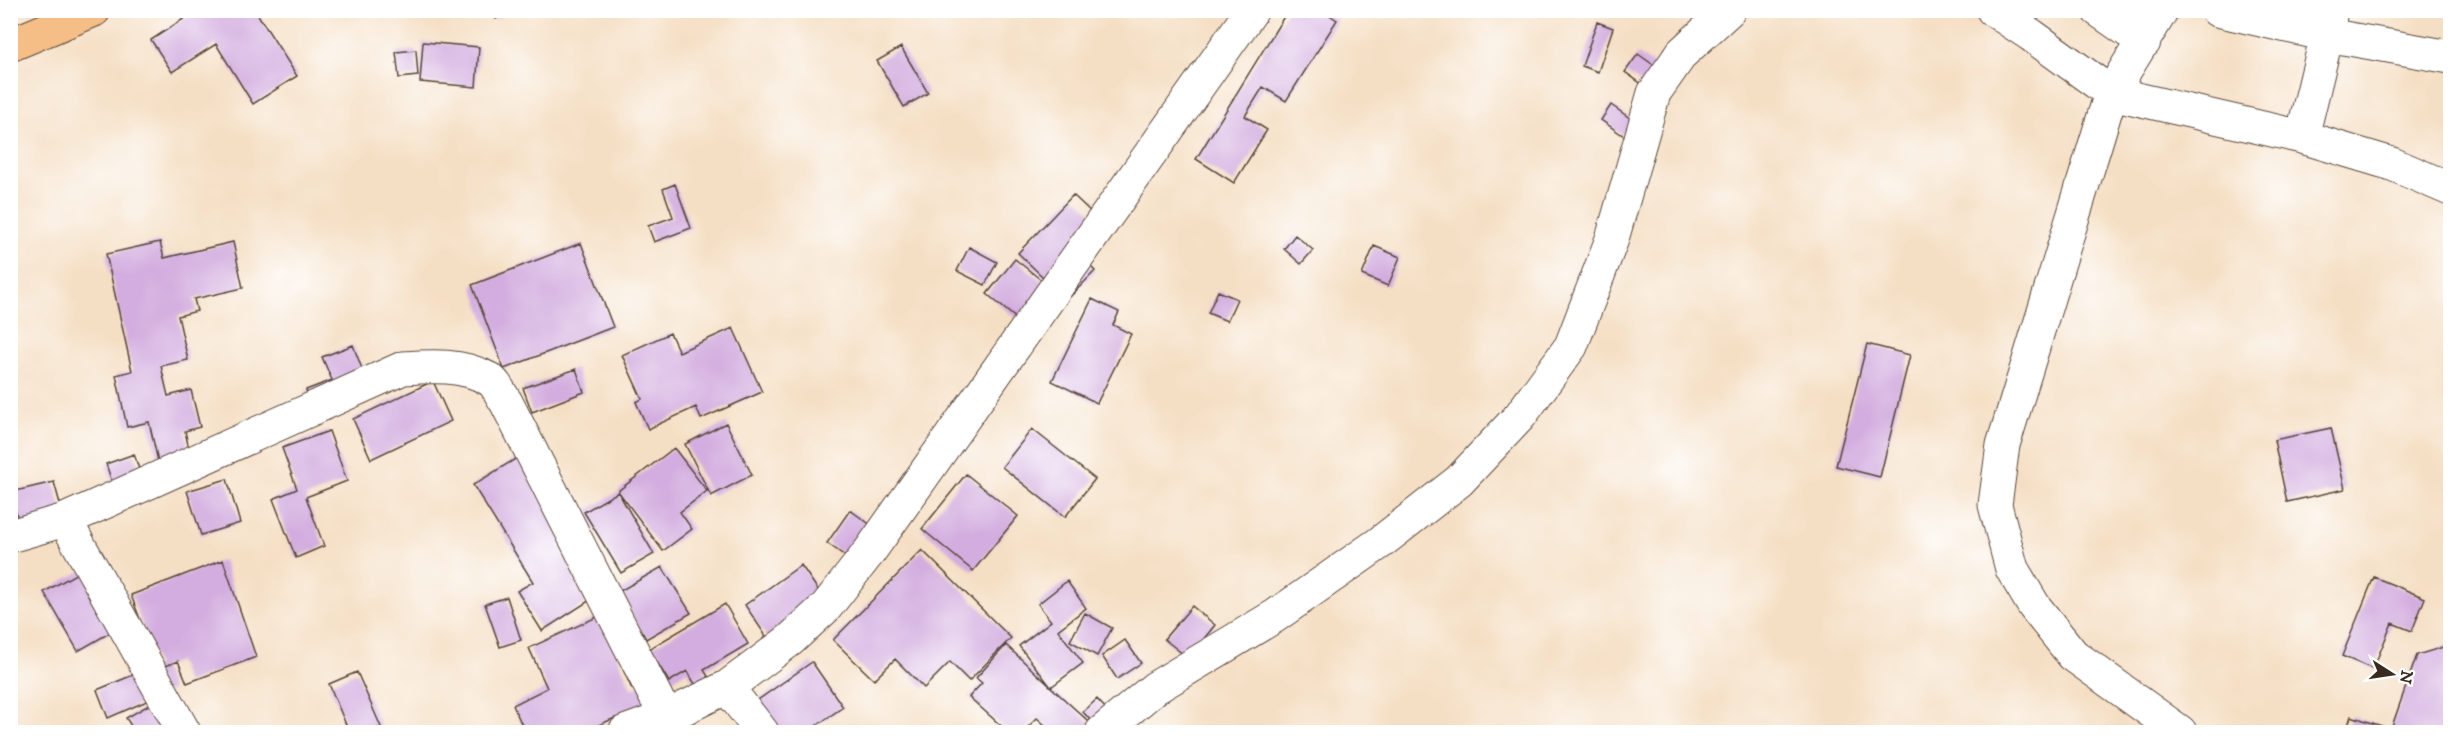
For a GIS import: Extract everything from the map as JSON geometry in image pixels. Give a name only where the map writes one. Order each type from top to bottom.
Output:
[{"type":"main road","points":[[10,45],[94,10]]},
{"type":"street","points":[[625,732],[666,717],[727,687],[790,640],[826,607],[870,551],[1252,10]]},
{"type":"street","points":[[1102,732],[1155,688],[1275,616],[1381,542],[1459,481],[1520,416],[1570,346],[1612,239],[1654,93],[1682,53],[1729,10]]},
{"type":"street","points":[[1993,10],[2111,93],[2302,137],[2392,164],[2451,189]]},
{"type":"street","points":[[2098,10],[2144,42]]},
{"type":"street","points":[[2162,10],[2111,93],[2003,446],[1995,505],[2012,569],[2034,606],[2073,655],[2180,732]]},
{"type":"street","points":[[2217,10],[2329,23],[2451,57]]},
{"type":"street","points":[[2302,137],[2329,23]]},
{"type":"street","points":[[10,536],[65,520],[403,368],[433,366],[463,369],[491,380],[506,402],[666,717]]},
{"type":"street","points":[[65,520],[184,732]]},
{"type":"street","points":[[727,687],[762,732]]},
{"type":"building","points":[[197,10],[255,10],[297,76],[253,104],[216,44],[172,72],[151,40]]},
{"type":"building","points":[[491,10],[511,10],[496,19]]},
{"type":"building","points":[[1288,10],[1322,10],[1337,20],[1286,101],[1263,87],[1245,116],[1267,130],[1234,183],[1196,159]]},
{"type":"building","points":[[1597,22],[1613,28],[1598,72],[1582,66]]},
{"type":"building","points":[[423,42],[479,47],[476,87],[420,82]]},
{"type":"building","points":[[901,47],[928,93],[904,107],[877,61]]},
{"type":"building","points":[[416,50],[418,76],[399,78],[396,52]]},
{"type":"building","points":[[1638,54],[1669,76],[1656,94],[1625,72]]},
{"type":"building","points":[[1611,105],[1634,121],[1624,136],[1601,120]]},
{"type":"building","points":[[675,184],[691,228],[654,242],[648,226],[673,217],[663,189]]},
{"type":"building","points":[[1073,195],[1110,230],[1083,259],[1095,271],[1067,300],[1018,253]]},
{"type":"building","points":[[1295,235],[1313,250],[1301,264],[1284,249]]},
{"type":"building","points":[[160,242],[164,258],[233,242],[243,288],[194,299],[197,311],[178,316],[188,360],[161,366],[168,396],[191,390],[200,427],[185,431],[192,463],[160,470],[149,422],[127,427],[116,375],[132,371],[106,254]]},
{"type":"building","points":[[581,243],[613,327],[504,369],[472,285]]},
{"type":"building","points":[[1374,246],[1400,257],[1388,286],[1362,275]]},
{"type":"building","points":[[969,247],[997,262],[985,285],[957,271]]},
{"type":"building","points":[[1015,259],[1061,296],[1032,332],[987,294]]},
{"type":"building","points":[[1218,291],[1237,299],[1227,321],[1208,313]]},
{"type":"building","points":[[1092,299],[1119,312],[1113,325],[1131,334],[1097,403],[1052,381]]},
{"type":"building","points":[[733,328],[762,392],[701,419],[696,407],[648,429],[636,402],[642,399],[622,355],[670,333],[679,352]]},
{"type":"building","points":[[1867,344],[1910,355],[1880,477],[1836,466]]},
{"type":"building","points":[[353,345],[367,382],[311,405],[306,390],[332,380],[322,357]]},
{"type":"building","points":[[576,369],[584,392],[532,412],[523,388]]},
{"type":"building","points":[[433,381],[451,421],[371,459],[353,419]]},
{"type":"building","points":[[726,423],[752,475],[711,496],[685,444]]},
{"type":"building","points":[[2331,428],[2345,489],[2287,502],[2274,440]]},
{"type":"building","points":[[1032,429],[1095,479],[1065,517],[1002,467]]},
{"type":"building","points":[[329,431],[347,481],[306,497],[324,546],[296,558],[273,499],[297,489],[282,448]]},
{"type":"building","points":[[674,448],[707,491],[680,512],[692,529],[663,551],[618,491]]},
{"type":"building","points":[[525,453],[609,588],[542,631],[517,591],[533,582],[473,485]]},
{"type":"building","points":[[134,454],[142,478],[114,488],[106,464]]},
{"type":"building","points":[[966,474],[1018,516],[973,571],[922,529]]},
{"type":"building","points":[[227,479],[240,523],[201,535],[187,491]]},
{"type":"building","points":[[54,482],[65,522],[21,532],[11,492]]},
{"type":"building","points":[[618,492],[654,554],[621,573],[584,512]]},
{"type":"building","points":[[850,510],[882,533],[859,566],[827,543]]},
{"type":"building","points":[[922,550],[1011,638],[969,681],[950,662],[924,688],[895,659],[874,680],[833,640]]},
{"type":"building","points":[[100,560],[134,619],[78,651],[44,592]]},
{"type":"building","points":[[223,560],[256,657],[187,683],[178,661],[163,667],[172,690],[108,718],[97,690],[157,665],[131,595]]},
{"type":"building","points":[[801,565],[831,609],[774,648],[745,605]]},
{"type":"building","points":[[662,567],[691,613],[646,639],[618,592]]},
{"type":"building","points":[[2374,577],[2425,598],[2412,631],[2392,623],[2373,669],[2342,656]]},
{"type":"building","points":[[1067,581],[1086,608],[1058,630],[1083,663],[1051,687],[1019,646],[1051,621],[1038,604]]},
{"type":"building","points":[[507,597],[521,640],[500,647],[485,604]]},
{"type":"building","points":[[725,604],[748,644],[704,670],[716,689],[703,697],[687,671],[669,682],[649,649]]},
{"type":"building","points":[[1192,606],[1215,625],[1188,658],[1164,639]]},
{"type":"building","points":[[612,610],[618,658],[632,689],[661,676],[676,711],[621,732],[615,718],[582,732],[525,732],[513,705],[547,688],[529,648]]},
{"type":"building","points":[[1085,613],[1112,628],[1097,656],[1070,641]]},
{"type":"building","points":[[1125,640],[1141,663],[1117,679],[1102,656]]},
{"type":"building","points":[[1006,645],[1099,731],[1053,732],[1037,718],[1023,732],[1008,732],[969,697],[982,683],[976,678]]},
{"type":"building","points":[[2450,645],[2450,732],[2346,732],[2351,716],[2391,729],[2417,655]]},
{"type":"building","points":[[812,662],[843,707],[807,732],[781,732],[758,700]]},
{"type":"building","points":[[357,672],[381,727],[368,732],[349,732],[329,684]]},
{"type":"building","points":[[161,698],[182,732],[135,732],[126,718]]},
{"type":"building","points":[[1097,699],[1114,718],[1101,731],[1083,712]]}]
